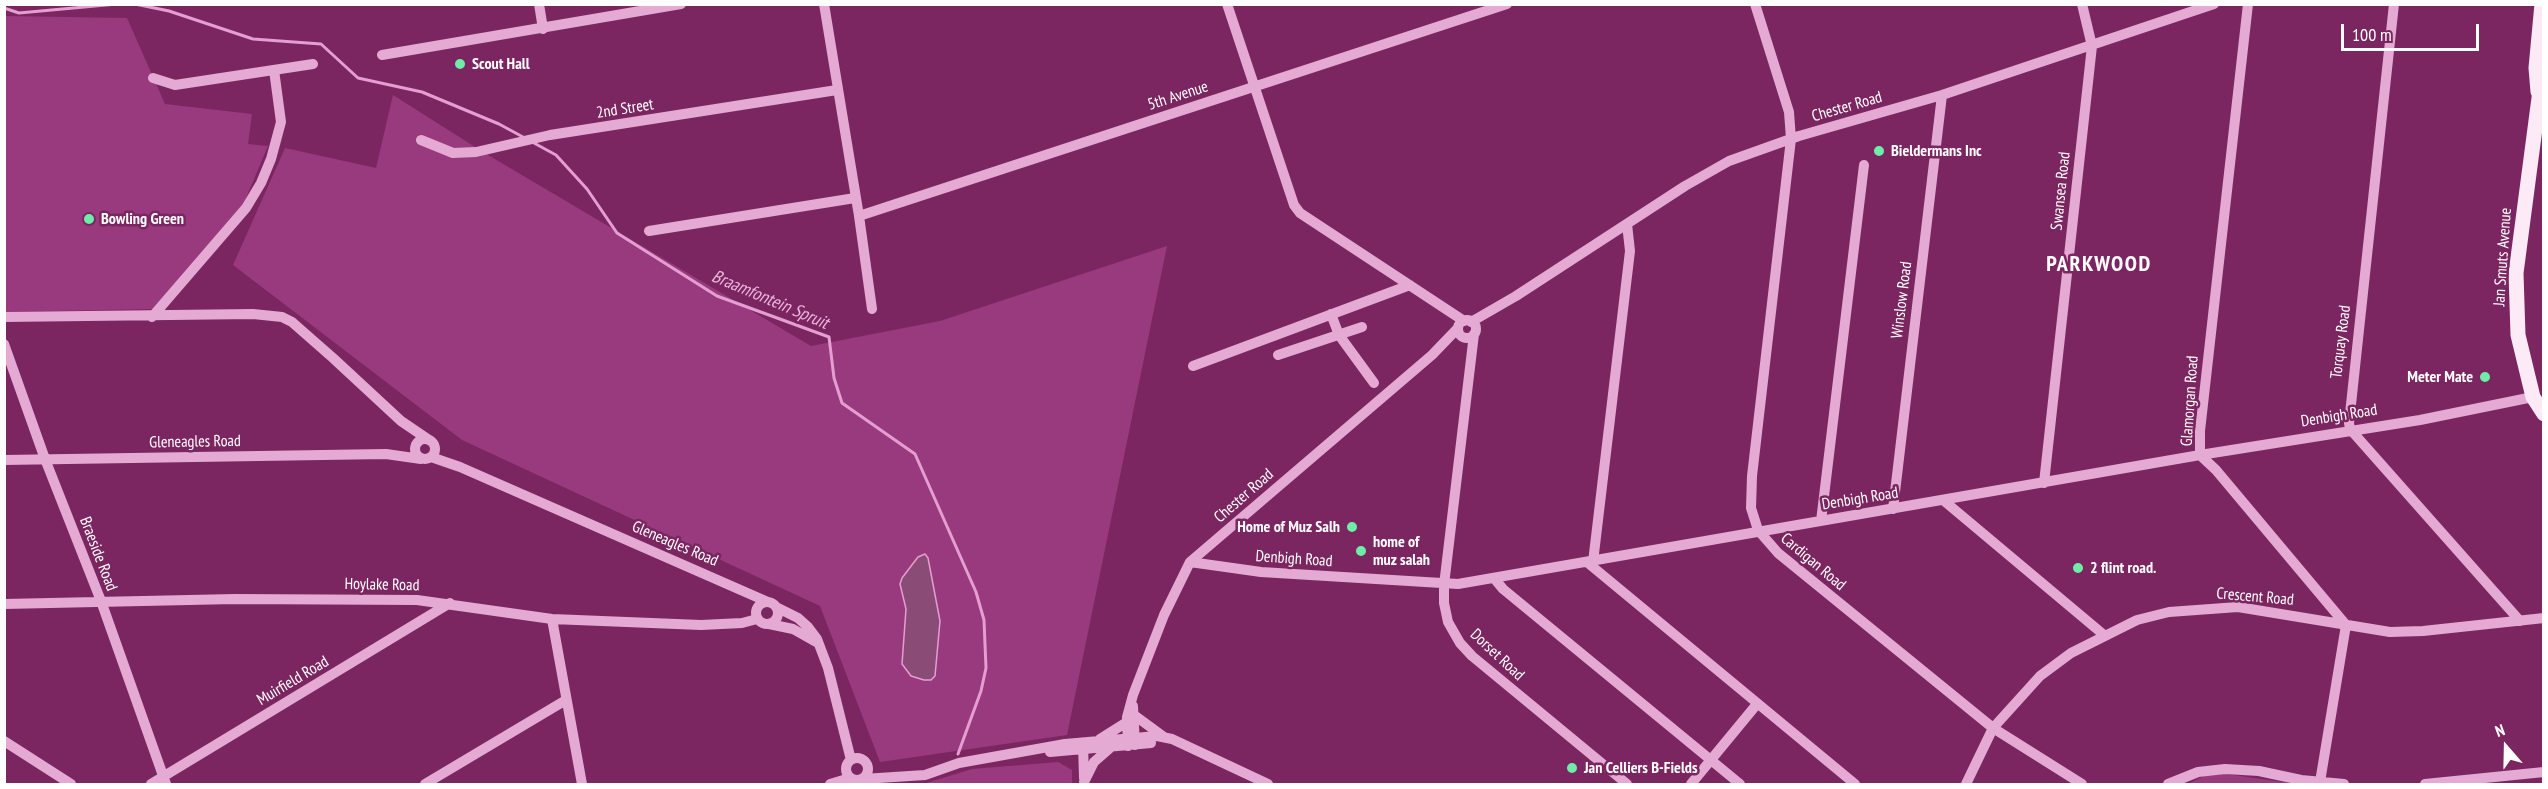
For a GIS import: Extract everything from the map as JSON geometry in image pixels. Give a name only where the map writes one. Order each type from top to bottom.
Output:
[{"type":"main road","name":"Jan Smuts Avenue","points":[[2542,4],[2536,68],[2539,98],[2537,165],[2516,273],[2518,335],[2533,397],[2544,414]]},
{"type":"main road","name":"Jan Smuts Avenue","points":[[2539,98],[2544,82]]},
{"type":"street","points":[[539,4],[543,29]]},
{"type":"street","points":[[382,55],[681,4]]},
{"type":"street","points":[[824,4],[872,309]]},
{"type":"street","points":[[1227,4],[1254,87]]},
{"type":"street","name":"5th Avenue","points":[[859,216],[1507,4]]},
{"type":"street","name":"Cardigan Road","points":[[1755,4],[1789,112],[1791,139],[1752,476],[1750,508],[1758,530],[1778,553],[1993,728],[2082,784]]},
{"type":"street","name":"Swansea Road","points":[[2044,483],[2092,46],[2082,4]]},
{"type":"street","name":"Chester Road","points":[[1132,742],[1132,700],[1164,615],[1190,562],[1432,355],[1466,329],[1711,170],[1791,139],[1941,95],[2214,4]]},
{"type":"street","name":"Glamorgan Road","points":[[2248,4],[2202,408],[2200,454],[2346,625]]},
{"type":"street","name":"Torquay Road","points":[[2350,429],[2348,414],[2394,4]]},
{"type":"street","points":[[153,78],[175,85],[313,64]]},
{"type":"street","points":[[152,317],[246,208],[261,183],[271,159],[281,122],[274,70]]},
{"type":"street","name":"Dorset Road","points":[[1254,87],[1294,205],[1300,213],[1446,309],[1466,329],[1472,356],[1444,585],[1444,603],[1448,622],[1460,643],[1472,656],[1627,784]]},
{"type":"street","name":"2nd Street","points":[[421,140],[453,153],[468,153],[550,135],[837,90]]},
{"type":"street","name":"Winslow Road","points":[[1893,509],[1941,95]]},
{"type":"street","points":[[1821,521],[1864,165]]},
{"type":"street","points":[[649,231],[855,198]]},
{"type":"street","points":[[1628,224],[1630,251],[1591,562],[1757,704],[1855,784]]},
{"type":"street","points":[[1193,366],[1410,285]]},
{"type":"street","points":[[4,317],[253,314],[282,317],[292,322],[401,421],[425,449]]},
{"type":"street","points":[[1331,314],[1339,335],[1374,383]]},
{"type":"street","points":[[1278,355],[1362,327]]},
{"type":"street","name":"Braeside Road","points":[[4,344],[45,459],[101,601],[164,781]]},
{"type":"street","name":"Denbigh Road","points":[[1190,562],[1262,572],[1444,585],[1591,562],[1758,530],[1893,509],[2200,454],[2420,420],[2533,397]]},
{"type":"street","points":[[2350,429],[2520,621]]},
{"type":"street","name":"Gleneagles Road","points":[[4,460],[386,454],[425,449],[460,467],[772,604],[798,618],[814,633],[828,668],[851,760]]},
{"type":"street","points":[[1943,500],[2104,635]]},
{"type":"street","points":[[1494,578],[1503,589],[1740,784]]},
{"type":"street","points":[[745,592],[761,623],[802,632],[819,644]]},
{"type":"street","name":"Hoylake Road","points":[[4,604],[101,601],[394,600],[450,603],[552,619],[701,625],[742,623],[757,615]]},
{"type":"street","name":"Muirfield Road","points":[[151,784],[164,781],[450,603]]},
{"type":"street","points":[[757,615],[761,604],[772,604],[777,617],[769,624]]},
{"type":"street","name":"Crescent Road","points":[[1965,784],[1993,728],[2024,692],[2055,664],[2104,635],[2137,620],[2169,612],[2203,608],[2247,608],[2400,632],[2544,618]]},
{"type":"street","points":[[552,619],[582,784]]},
{"type":"street","points":[[2320,782],[2346,625]]},
{"type":"street","points":[[425,784],[566,700]]},
{"type":"street","points":[[1691,784],[1757,704]]},
{"type":"street","points":[[1083,746],[1097,741],[1131,718],[1164,737],[1268,784]]},
{"type":"street","points":[[830,784],[850,778],[855,780],[925,775],[959,764],[1020,752],[1083,746],[1110,748],[1164,737]]},
{"type":"street","points":[[4,741],[71,784]]},
{"type":"street","points":[[1097,741],[1177,742]]},
{"type":"street","points":[[1083,746],[1084,783]]},
{"type":"street","points":[[1084,783],[1094,762],[1110,748]]},
{"type":"street","points":[[850,778],[846,770],[851,760],[861,759],[887,777]]},
{"type":"street","points":[[863,779],[868,774],[867,763]]},
{"type":"street","points":[[2168,784],[2198,772],[2217,769],[2259,771],[2344,784]]},
{"type":"street","points":[[2425,784],[2544,772]]},
{"type":"shaded area","points":[[5,16],[127,18],[165,104],[252,114],[248,144],[268,146],[243,205],[155,309],[5,312]]},
{"type":"shaded area","points":[[393,95],[483,152],[811,346],[940,321],[1167,246],[1067,735],[880,762],[820,606],[462,440],[233,265],[285,148],[376,168]]},
{"type":"shaded area","points":[[925,554],[928,558],[940,621],[935,676],[931,680],[911,676],[902,664],[906,609],[900,584],[918,557]]},
{"type":"shaded area","points":[[1058,762],[1072,770],[1072,784],[923,784],[972,769]]},
{"type":"shaded area","points":[[2212,772],[2297,784],[2188,784]]},
{"type":"waterway","name":"Braamfontein Spruit","points":[[4,8],[19,13],[117,4]]},
{"type":"waterway","name":"Braamfontein Spruit","points":[[135,4],[169,11],[253,39],[321,44],[358,78],[422,92],[499,124],[523,137]]},
{"type":"waterway","name":"Braamfontein Spruit","points":[[534,143],[556,155],[587,189],[617,233],[717,296],[829,337],[834,378],[842,403],[915,454],[976,592],[984,620],[986,668],[981,691],[958,754]]},
{"type":"place","name":"Scout Hall","points":[[460,64]]},
{"type":"place","name":"Bieldermans Inc","points":[[1879,151]]},
{"type":"place","name":"Bowling Green","points":[[89,219]]},
{"type":"place","name":"Meter Mate","points":[[2485,377]]},
{"type":"place","name":"Home of Muz Salh","points":[[1352,527]]},
{"type":"place","name":"home of muz salah","points":[[1361,551]]},
{"type":"place","name":"2 flint road.","points":[[2078,568]]},
{"type":"place","name":"Jan Celliers B-Fields","points":[[1572,768]]},
{"type":"district","name":"PARKWOOD","points":[[2099,265]]}]
